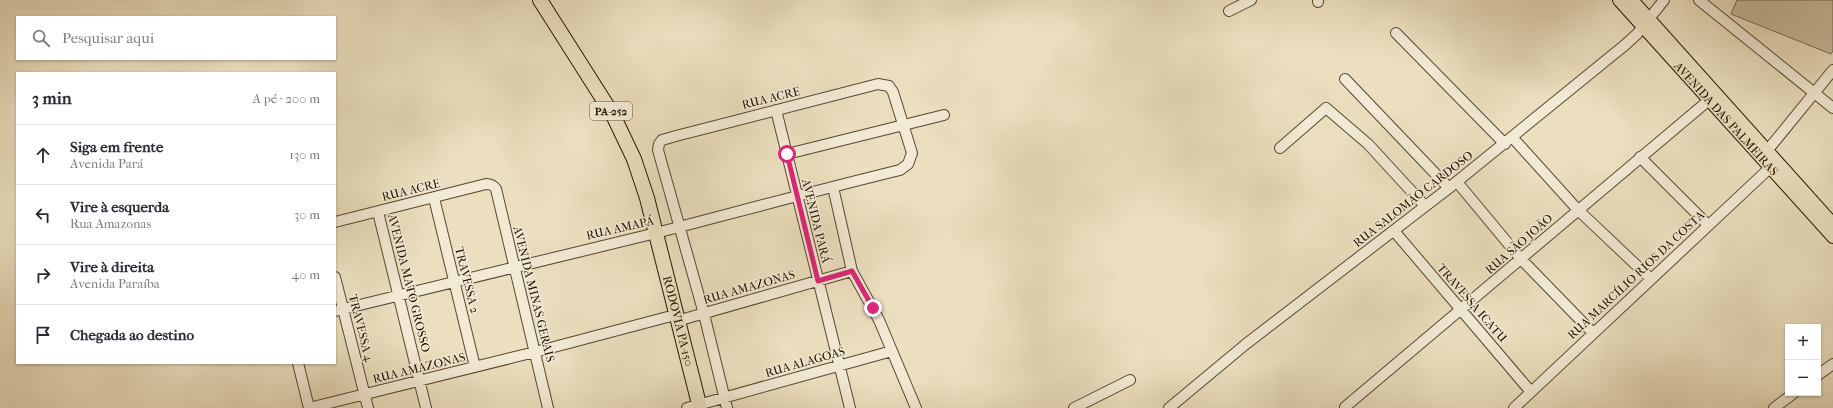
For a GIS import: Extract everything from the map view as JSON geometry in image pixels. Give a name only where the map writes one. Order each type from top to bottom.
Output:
[{"type":"highway","name":"PA-252","points":[[540,0],[609,108],[625,136],[647,198],[656,234]]},
{"type":"highway","name":"RODOVIA PA-150","points":[[656,234],[695,407]]},
{"type":"main road","name":"AVENIDA DAS PALMEIRAS","points":[[1619,0],[1646,23],[1764,155]]},
{"type":"main road","name":"AVENIDA DAS PALMEIRAS","points":[[1632,0],[1646,23],[1709,100],[1833,224]]},
{"type":"main road","name":"AVENIDA DAS PALMEIRAS","points":[[1773,164],[1833,237]]},
{"type":"street","points":[[1229,11],[1250,0]]},
{"type":"street","name":"RUA SALOMÃO CARDOSO","points":[[1169,408],[1246,344],[1453,185],[1625,45],[1646,23],[1664,0]]},
{"type":"street","points":[[1699,0],[1833,108]]},
{"type":"street","points":[[1396,33],[1651,279]]},
{"type":"street","points":[[1764,155],[1813,92],[1833,70]]},
{"type":"street","points":[[1345,79],[1453,185],[1592,334]]},
{"type":"street","name":"RUA ACRE","points":[[679,227],[658,150],[658,144],[662,140],[878,84],[886,84],[891,88],[904,124]]},
{"type":"street","name":"RUA SÃO JOÃO","points":[[1345,407],[1461,311],[1640,157],[1709,100]]},
{"type":"street","points":[[1280,148],[1326,108],[1368,144],[1425,206]]},
{"type":"street","name":"AVENIDA PARÁ","points":[[776,110],[850,408]]},
{"type":"street","points":[[787,154],[944,115]]},
{"type":"street","name":"RUA AMAPÁ","points":[[339,310],[656,234],[900,170],[908,164],[912,154],[904,124]]},
{"type":"street","points":[[1640,157],[1708,226]]},
{"type":"street","name":"RUA MARCÍLIO RIOS DA COSTA","points":[[1514,408],[1773,164]]},
{"type":"street","name":"RUA ACRE","points":[[336,222],[486,184],[494,186]]},
{"type":"street","name":"AVENIDA MINAS GERAIS","points":[[494,186],[515,267],[548,408]]},
{"type":"street","points":[[833,187],[852,271],[879,320],[916,408]]},
{"type":"street","name":"TRAVESSA 2","points":[[434,198],[475,368]]},
{"type":"street","name":"AVENIDA MATO GROSSO","points":[[378,212],[426,408]]},
{"type":"street","points":[[679,227],[704,314],[727,408]]},
{"type":"street","name":"TRAVESSA ICATU","points":[[1394,231],[1531,392]]},
{"type":"street","name":"RUA AMAZONAS","points":[[309,408],[676,318],[704,314],[852,271]]},
{"type":"street","name":"TRAVESSA 4","points":[[336,285],[339,310],[368,408]]},
{"type":"street","name":"RUA ALAGOAS","points":[[695,407],[892,350]]},
{"type":"street","points":[[298,364],[309,408]]},
{"type":"street","points":[[1821,373],[1833,364]]},
{"type":"street","points":[[1074,408],[1130,380]]},
{"type":"street","points":[[1774,408],[1790,396]]},
{"type":"shaded area","points":[[1737,0],[1833,0],[1833,51],[1831,54],[1731,14]]},
{"type":"route","points":[[787,154],[818,281],[852,271],[873,308]]}]
